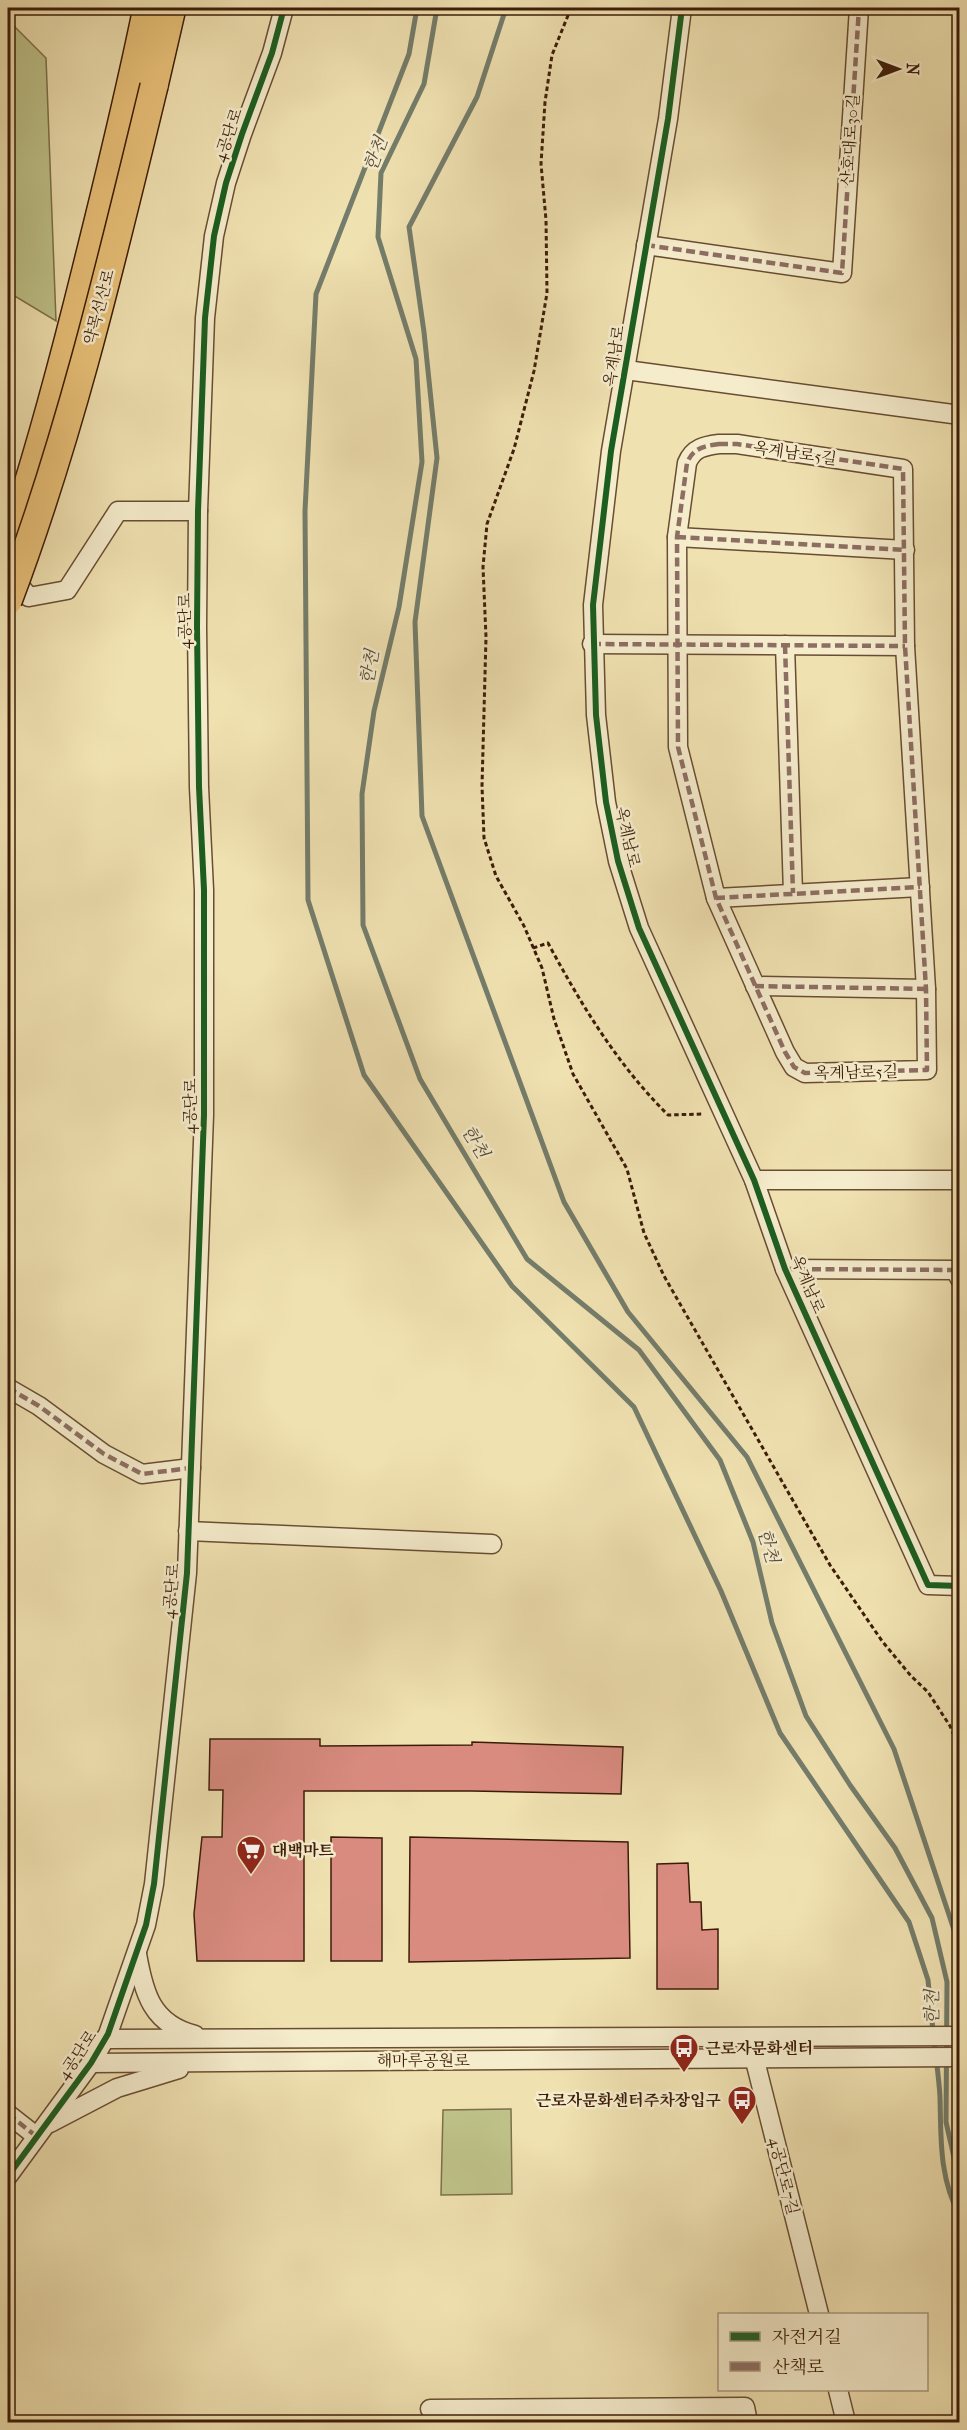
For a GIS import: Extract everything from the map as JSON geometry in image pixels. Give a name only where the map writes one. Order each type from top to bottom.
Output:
[{"type":"highway","name":"약목선산로","points":[[8,546],[47,419],[112,167],[147,8]]},
{"type":"highway","name":"약목선산로","points":[[8,601],[26,553],[75,396],[117,239],[172,8]]},
{"type":"street","name":"4공단로","points":[[8,2176],[91,2062],[105,2039],[137,1952],[154,1884],[186,1584],[196,1271],[204,1115],[204,890],[199,787],[198,511],[205,318],[214,236],[232,164],[272,53],[284,8]]},
{"type":"street","name":"옥계남로","points":[[682,8],[668,119],[645,245],[601,521],[593,605],[592,644],[596,715],[606,802],[618,861],[639,928],[754,1180],[785,1269],[928,1585],[960,1586]]},
{"type":"street","name":"산호대로30길","points":[[645,245],[842,273],[859,8]]},
{"type":"street","points":[[626,370],[960,414]]},
{"type":"street","name":"옥계남로5길","points":[[736,444],[903,469],[905,550],[905,646],[926,989],[927,1070],[805,1073],[794,1067],[785,1052],[716,898],[678,747],[677,537],[690,455],[697,449],[708,446],[736,444]]},
{"type":"street","points":[[8,570],[29,597],[67,590],[118,511],[198,511]]},
{"type":"street","points":[[677,537],[905,550]]},
{"type":"street","points":[[592,644],[905,646]]},
{"type":"street","points":[[785,645],[793,893]]},
{"type":"street","points":[[716,898],[920,887]]},
{"type":"street","points":[[755,986],[926,989]]},
{"type":"street","points":[[754,1180],[960,1180]]},
{"type":"street","name":"옥계남로","points":[[785,1269],[955,1270],[960,1279]]},
{"type":"street","points":[[8,1388],[39,1406],[104,1454],[142,1474],[191,1468]]},
{"type":"street","points":[[188,1531],[492,1544]]},
{"type":"street","points":[[137,1952],[142,1982],[152,2005],[162,2019],[178,2031],[208,2039]]},
{"type":"street","name":"해마루공원로","points":[[105,2039],[960,2036]]},
{"type":"street","name":"4공단로7길","points":[[750,2037],[819,2313]]},
{"type":"street","name":"해마루공원로","points":[[91,2062],[960,2057]]},
{"type":"street","points":[[8,2114],[40,2131],[117,2088],[204,2062]]},
{"type":"street","points":[[838,2391],[846,2422]]},
{"type":"street","points":[[430,2409],[745,2407],[748,2422]]},
{"type":"path","points":[[533,948],[548,943],[586,1012],[641,1088],[668,1115],[723,1113]]},
{"type":"green space","points":[[8,20],[46,58],[56,321],[8,292]]},
{"type":"green space","points":[[511,2109],[512,2194],[441,2195],[443,2110]]},
{"type":"building","points":[[210,1739],[320,1739],[320,1746],[472,1745],[472,1742],[623,1747],[621,1794],[304,1791],[304,1961],[197,1961],[194,1914],[202,1837],[222,1837],[223,1790],[209,1790]]},
{"type":"building","points":[[331,1837],[382,1838],[382,1961],[331,1961]]},
{"type":"building","points":[[410,1837],[628,1842],[630,1958],[409,1962]]},
{"type":"building","points":[[688,1863],[690,1902],[701,1902],[702,1930],[718,1929],[718,1989],[657,1989],[657,1864]]},
{"type":"waterway","points":[[417,8],[409,54],[316,294],[305,511],[308,900],[364,1075],[512,1286],[634,1407],[721,1591],[780,1733],[909,1922],[928,1980],[933,2031]]},
{"type":"waterway","name":"한천","points":[[437,8],[424,84],[381,173],[378,237],[416,359],[422,462],[399,607],[374,711],[362,794],[363,925],[420,1079],[527,1259],[639,1350],[720,1460],[753,1542],[772,1623],[806,1716],[850,1785],[895,1848],[932,1918],[947,1982],[946,2122],[960,2184]]},
{"type":"waterway","points":[[506,8],[477,97],[409,227],[424,332],[437,458],[415,622],[422,816],[564,1202],[628,1312],[747,1457],[894,1749],[958,1942],[960,1963]]},
{"type":"waterway","points":[[934,2041],[940,2090],[942,2158],[948,2187],[960,2216]]},
{"type":"marked path","points":[[646,245],[842,273],[859,8]]},
{"type":"marked path","points":[[719,444],[737,444],[903,469],[905,646],[926,989],[927,1070],[805,1073],[794,1067],[785,1052],[716,898],[678,747],[677,537],[689,458],[700,449],[719,444]]},
{"type":"marked path","points":[[677,537],[905,550]]},
{"type":"marked path","points":[[592,644],[905,646]]},
{"type":"marked path","points":[[785,645],[793,893]]},
{"type":"marked path","points":[[716,898],[920,887]]},
{"type":"marked path","points":[[755,986],[926,989]]},
{"type":"marked path","points":[[785,1269],[955,1270],[960,1279]]},
{"type":"marked path","points":[[8,1388],[39,1406],[104,1454],[142,1474],[191,1468]]},
{"type":"marked path","points":[[8,2114],[36,2136]]},
{"type":"cycle path","points":[[8,2176],[91,2063],[108,2034],[146,1925],[154,1884],[187,1573],[204,1115],[204,890],[199,787],[197,627],[198,511],[205,318],[214,236],[226,183],[272,53],[284,8]]},
{"type":"cycle path","points":[[682,8],[668,119],[611,451],[593,605],[596,715],[606,802],[618,861],[639,928],[754,1180],[785,1269],[928,1585],[960,1586]]},
{"type":"place","name":"대백마트","points":[[251,1876]]},
{"type":"place","name":"근로자문화센터","points":[[684,2074]]},
{"type":"place","name":"근로자문화센터주차장입구","points":[[742,2126]]}]
